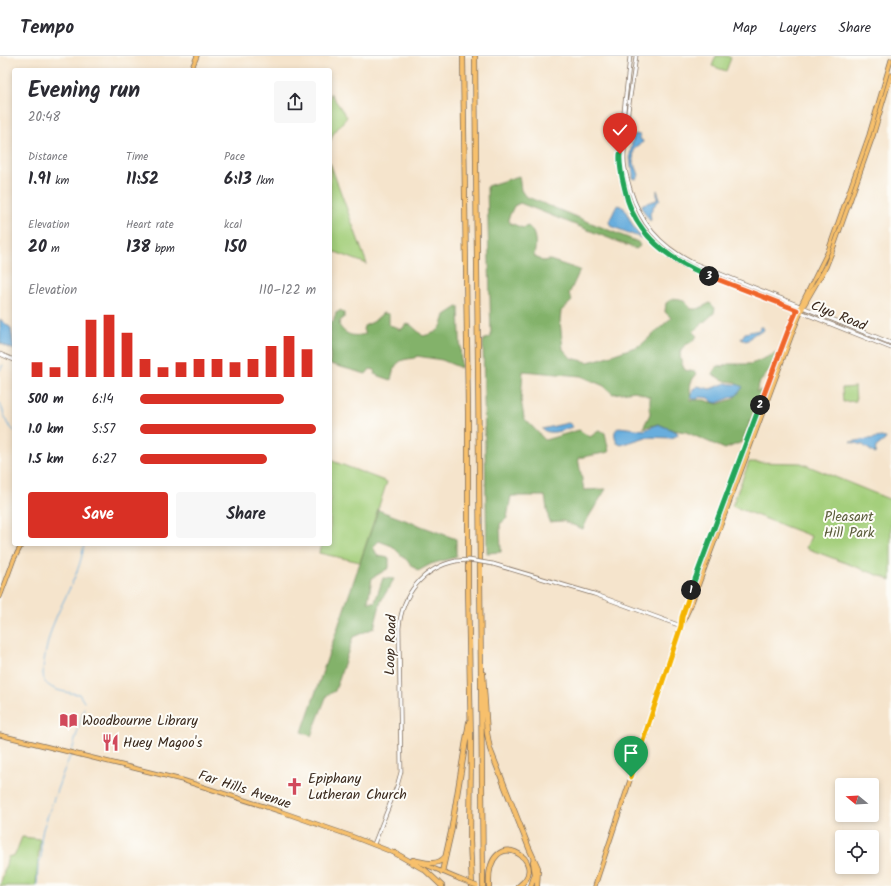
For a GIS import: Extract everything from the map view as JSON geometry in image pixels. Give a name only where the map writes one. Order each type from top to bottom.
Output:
[{"type":"highway","points":[[463,56],[471,712],[470,841],[472,886]]},
{"type":"highway","points":[[475,56],[483,886]]},
{"type":"highway","points":[[480,616],[488,741],[492,756],[538,868],[537,886]]},
{"type":"highway","points":[[442,872],[447,854],[461,773],[466,733],[471,712]]},
{"type":"highway","points":[[489,886],[490,869],[493,860],[499,852],[507,850],[516,851],[523,856],[528,864],[528,873],[524,882],[519,886]]},
{"type":"highway","points":[[531,851],[535,874],[531,886]]},
{"type":"highway","points":[[395,853],[425,870],[442,886]]},
{"type":"highway","points":[[413,860],[438,863],[443,860],[447,854]]},
{"type":"main road","points":[[192,68],[197,56]]},
{"type":"main road","points":[[595,886],[681,626],[682,617],[775,364],[800,308],[830,259],[871,135],[891,60]]},
{"type":"main road","points":[[885,87],[891,75]]},
{"type":"main road","points":[[681,626],[686,618],[780,366],[800,308]]},
{"type":"main road","points":[[775,364],[780,366]]},
{"type":"main road","points":[[724,502],[728,504]]},
{"type":"main road","points":[[0,597],[14,559],[21,546]]},
{"type":"main road","points":[[707,546],[712,548]]},
{"type":"main road","name":"Far Hills Avenue","points":[[0,735],[182,780],[282,812],[374,844],[477,886]]},
{"type":"street","name":"Clyo Road","points":[[630,56],[621,139],[620,164],[625,195],[642,229],[650,239],[665,253],[688,267],[891,343]]},
{"type":"street","name":"Clyo Road","points":[[636,56],[624,146],[624,162],[626,176],[634,202],[645,223],[657,238],[669,249],[691,262],[891,348]]},
{"type":"street","points":[[0,354],[12,359]]},
{"type":"street","name":"Loop Road","points":[[374,844],[397,786],[400,772],[399,628],[402,608],[410,591],[423,577],[438,567],[456,561],[469,560],[493,564],[594,594],[681,626]]},
{"type":"green space","points":[[716,56],[727,56],[731,58],[726,71],[712,66]]},
{"type":"green space","points":[[332,96],[347,117],[332,137]]},
{"type":"green space","points":[[332,168],[367,264],[332,251]]},
{"type":"green space","points":[[519,176],[521,190],[525,196],[638,242],[640,246],[636,249],[520,203],[514,206],[508,219],[510,223],[523,228],[528,226],[531,229],[535,240],[534,256],[542,261],[550,260],[580,270],[569,294],[572,301],[561,311],[560,321],[563,349],[571,358],[588,362],[641,345],[671,318],[665,312],[666,303],[677,298],[685,302],[691,309],[698,309],[710,303],[715,308],[714,313],[693,332],[697,336],[692,342],[684,346],[680,355],[685,370],[695,372],[697,374],[691,383],[691,400],[704,400],[718,404],[733,399],[741,389],[735,382],[726,381],[713,375],[714,370],[718,366],[723,367],[728,364],[751,364],[777,353],[771,369],[760,382],[756,392],[762,390],[761,395],[756,402],[755,410],[742,442],[725,449],[686,432],[673,430],[658,424],[643,428],[650,414],[650,397],[635,391],[613,394],[604,386],[581,376],[523,371],[521,400],[524,418],[545,440],[579,430],[590,437],[600,430],[605,433],[609,452],[578,458],[584,490],[606,489],[583,529],[563,521],[549,522],[545,496],[511,496],[507,518],[500,524],[501,552],[487,553],[483,340],[491,337],[487,186]]},
{"type":"green space","points":[[459,306],[461,368],[442,360],[417,356],[398,363],[394,369],[391,380],[374,374],[375,370],[370,369],[366,374],[332,365],[332,322],[336,313],[341,310],[344,313],[344,318],[340,321],[339,325],[344,331],[351,335],[366,334],[363,330],[364,326],[373,322],[383,313],[389,314],[389,325],[400,330],[406,324],[411,325],[423,336],[436,332],[442,324],[445,315]]},
{"type":"green space","points":[[855,387],[856,401],[843,402],[842,388]]},
{"type":"green space","points":[[332,461],[387,482],[360,562],[319,553],[321,546],[332,546]]},
{"type":"green space","name":"Pleasant Hill Park","points":[[749,462],[801,463],[891,500],[891,580],[806,548],[811,536],[732,506]]},
{"type":"green space","points":[[378,510],[456,539],[456,557],[431,564],[418,571],[392,546],[379,541],[373,547],[378,556],[389,558],[389,568],[372,578],[368,602],[375,602],[383,578],[394,579],[381,601],[374,628],[353,637],[335,691],[327,695],[311,736],[302,732]]},
{"type":"green space","points":[[22,837],[40,839],[36,886],[0,886],[8,857],[15,855]]},
{"type":"water","points":[[635,134],[640,135],[640,139],[643,141],[634,149],[633,163],[639,175],[636,179],[633,178],[633,168],[631,167],[630,155]]},
{"type":"water","points":[[657,190],[660,199],[650,213],[650,221],[641,207],[643,204],[657,200]]},
{"type":"water","points":[[619,205],[624,208],[638,234],[643,237],[641,238],[611,226],[609,222],[616,207]]},
{"type":"water","points":[[0,319],[11,328],[12,349],[0,343]]},
{"type":"water","points":[[760,327],[763,327],[764,330],[754,334],[747,341],[741,339],[745,333],[759,330]]},
{"type":"water","points":[[726,383],[743,387],[737,395],[717,403],[713,402],[709,398],[700,397],[693,399],[691,396],[693,389],[698,386],[710,389]]},
{"type":"water","points":[[568,423],[572,425],[572,427],[557,432],[549,432],[542,429]]},
{"type":"water","points":[[658,424],[677,432],[678,435],[672,438],[646,437],[621,445],[617,443],[615,432],[619,427],[645,430]]},
{"type":"water","points":[[881,437],[886,438],[876,447],[875,454],[863,445],[850,442]]},
{"type":"waterway","points":[[0,370],[3,365]]},
{"type":"waterway","points":[[0,403],[7,423],[12,429]]},
{"type":"waterway","points":[[84,546],[76,575],[51,630],[45,654],[43,677],[45,682],[52,688],[79,694],[84,702]]},
{"type":"waterway","points":[[72,751],[84,708]]},
{"type":"waterway","points":[[37,886],[43,829],[71,754]]},
{"type":"place","name":"Woodbourne Library","points":[[69,720]]},
{"type":"place","name":"Huey Magoo's","points":[[110,742]]},
{"type":"place","name":"Epiphany Lutheran Church","points":[[295,786]]},
{"type":"route","points":[[620,154],[621,174],[625,195],[632,211],[646,235],[665,253],[688,267],[797,310],[791,322],[740,457],[682,617],[681,626],[631,777]]}]
